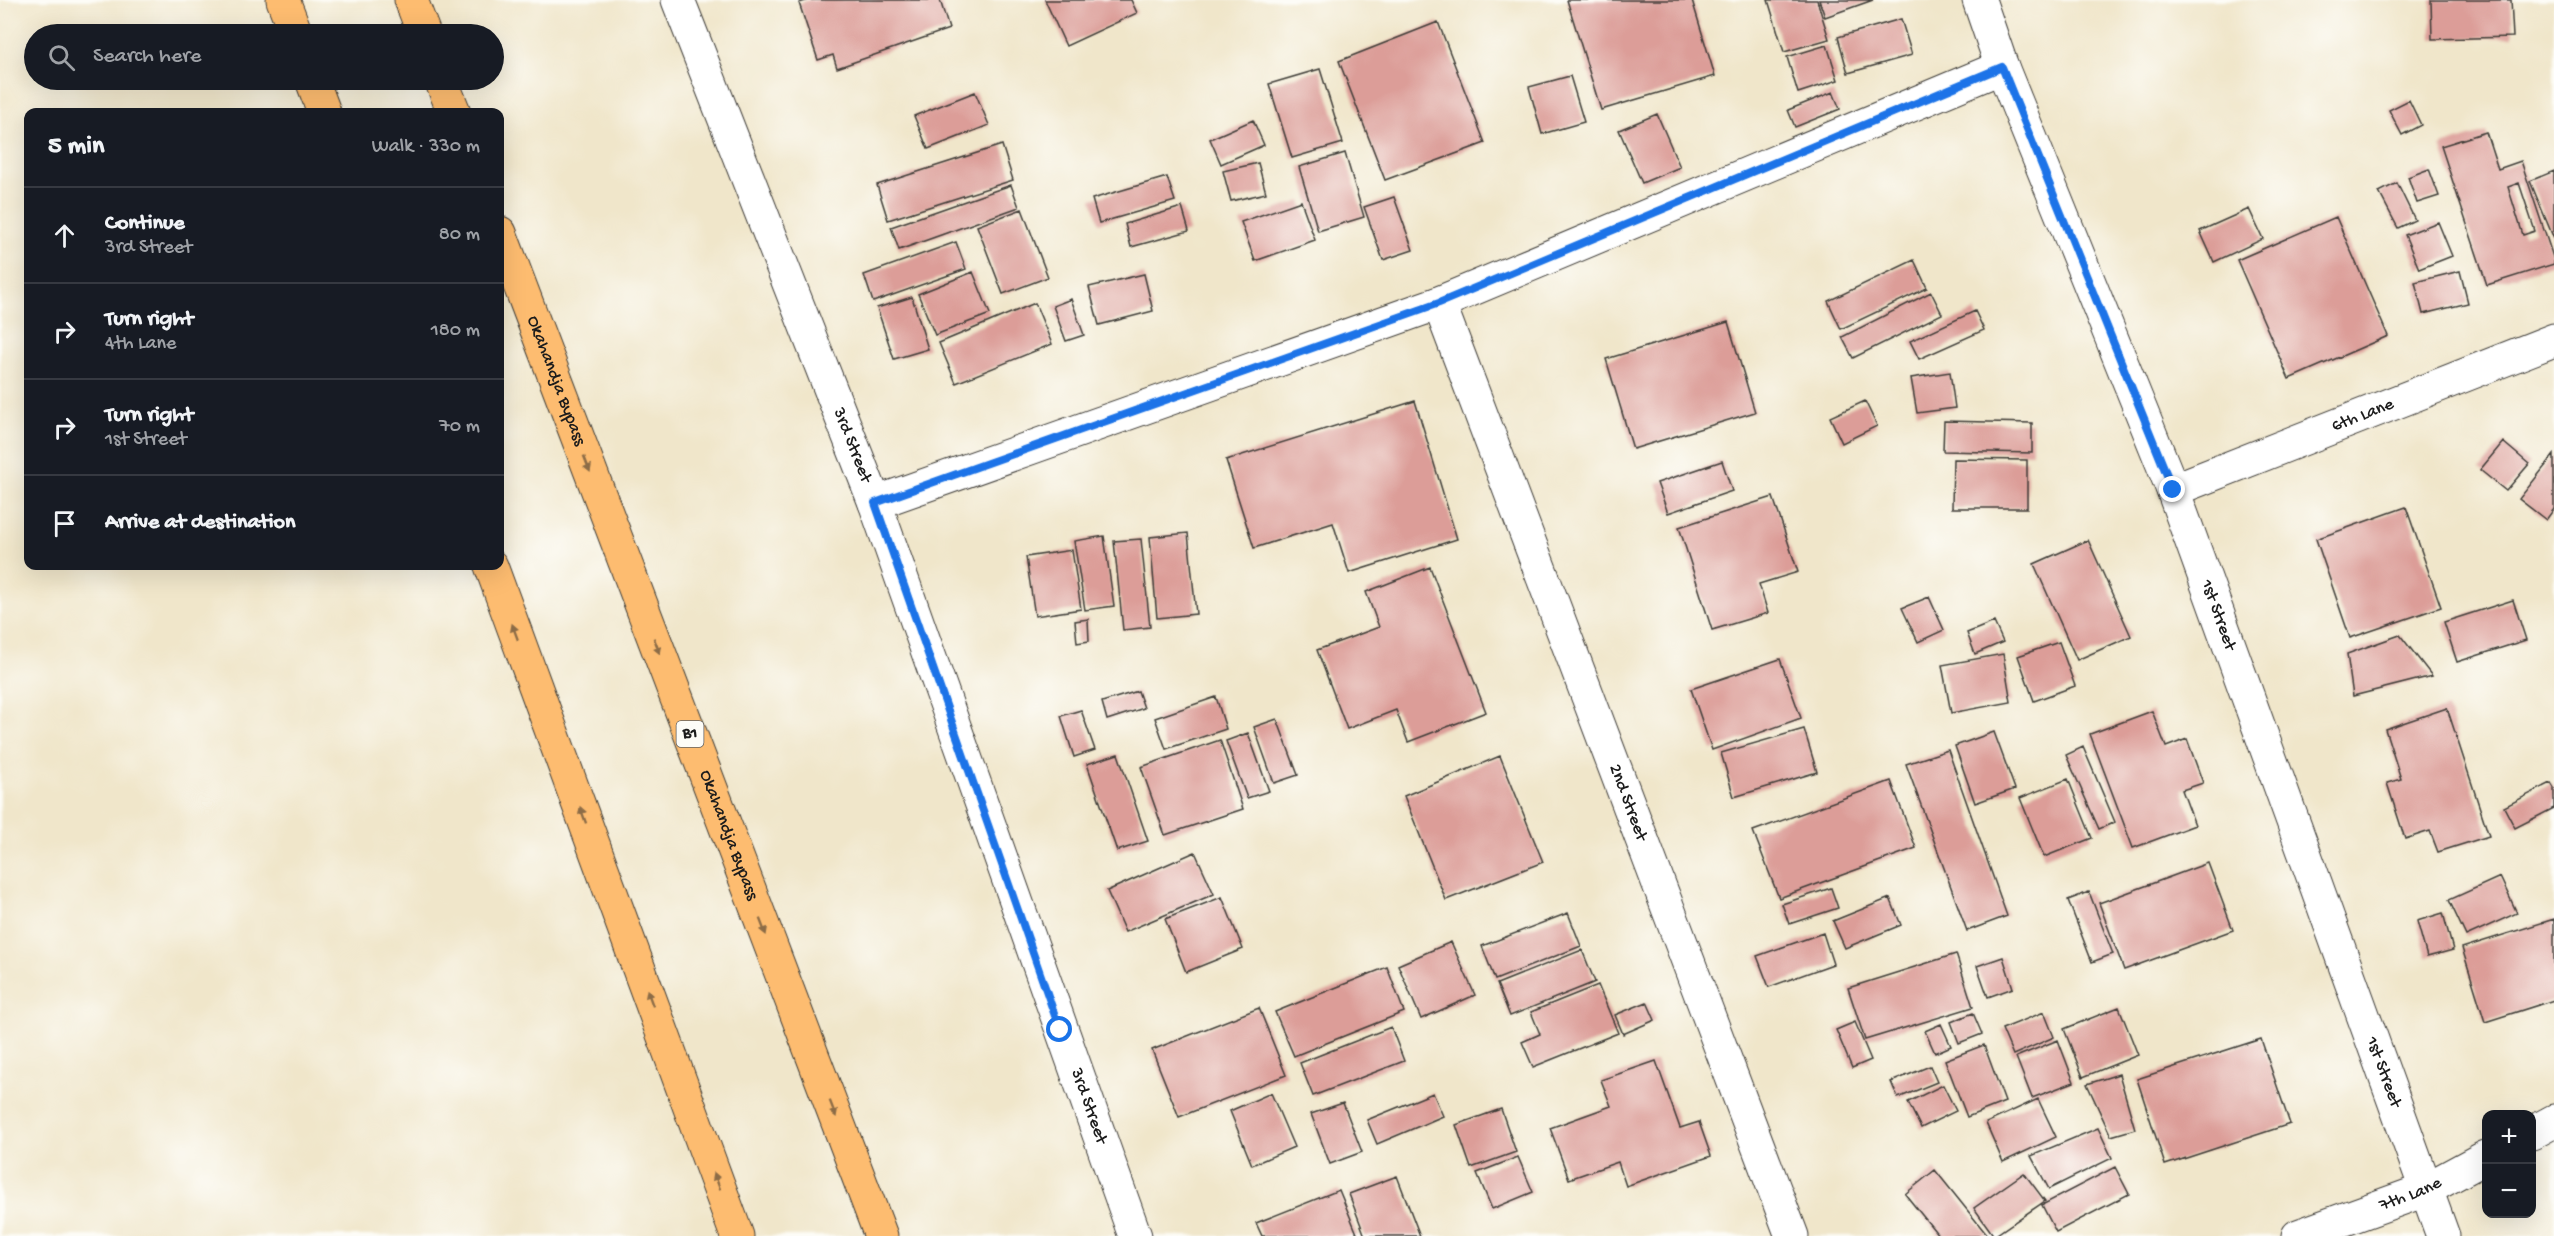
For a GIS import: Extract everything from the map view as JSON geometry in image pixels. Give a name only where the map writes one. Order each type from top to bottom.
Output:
[{"type":"highway","points":[[283,0],[292,24]]},
{"type":"highway","points":[[411,0],[420,24]]},
{"type":"highway","points":[[316,90],[322,108]]},
{"type":"highway","points":[[445,90],[452,108]]},
{"type":"highway","name":"Okahandja Bypass","points":[[504,244],[881,1236]]},
{"type":"highway","points":[[492,570],[737,1236]]},
{"type":"street","name":"3rd Street","points":[[678,0],[875,503],[1135,1236]]},
{"type":"street","name":"1st Street","points":[[1978,0],[2002,67],[2173,490],[2443,1236]]},
{"type":"street","points":[[875,503],[1439,303],[2002,67]]},
{"type":"street","name":"2nd Street","points":[[1439,303],[1792,1236]]},
{"type":"street","name":"6th Lane","points":[[2173,490],[2554,340]]},
{"type":"street","points":[[2536,1131],[2554,1121]]},
{"type":"street","name":"7th Lane","points":[[2298,1236],[2425,1190],[2482,1160]]},
{"type":"building","points":[[809,0],[940,0],[949,29],[837,68],[833,55],[818,60],[799,3]]},
{"type":"building","points":[[1045,0],[1131,0],[1137,13],[1066,46]]},
{"type":"building","points":[[1567,0],[1692,0],[1715,76],[1601,110]]},
{"type":"building","points":[[1768,0],[1817,0],[1829,39],[1784,52]]},
{"type":"building","points":[[1819,0],[1873,0],[1825,17]]},
{"type":"building","points":[[2431,0],[2511,0],[2513,37],[2432,39]]},
{"type":"building","points":[[1901,19],[1912,55],[1848,73],[1838,37]]},
{"type":"building","points":[[1438,22],[1485,143],[1385,180],[1339,61]]},
{"type":"building","points":[[1827,45],[1838,80],[1798,93],[1787,57]]},
{"type":"building","points":[[1320,69],[1343,143],[1292,158],[1269,84]]},
{"type":"building","points":[[1570,76],[1584,122],[1542,134],[1529,87]]},
{"type":"building","points":[[975,92],[989,125],[928,149],[914,116]]},
{"type":"building","points":[[1833,92],[1840,109],[1795,127],[1788,110]]},
{"type":"building","points":[[2409,100],[2421,125],[2402,135],[2389,110]]},
{"type":"building","points":[[1657,114],[1680,167],[1642,183],[1619,130]]},
{"type":"building","points":[[1253,120],[1264,145],[1221,164],[1210,139]]},
{"type":"building","points":[[2486,132],[2498,169],[2521,161],[2554,264],[2487,285],[2441,146]],"holes":[[[2519,183],[2535,231],[2523,235],[2508,187]]]},
{"type":"building","points":[[1002,145],[1013,180],[888,220],[877,185]]},
{"type":"building","points":[[1345,153],[1364,217],[1318,231],[1299,167]]},
{"type":"building","points":[[1258,163],[1266,193],[1231,201],[1223,171]]},
{"type":"building","points":[[2429,169],[2439,196],[2417,203],[2408,177]]},
{"type":"building","points":[[2554,171],[2554,239],[2530,181]]},
{"type":"building","points":[[1167,177],[1175,201],[1099,223],[1092,199]]},
{"type":"building","points":[[2397,183],[2415,220],[2398,228],[2379,192]]},
{"type":"building","points":[[1011,185],[1019,207],[899,250],[891,227]]},
{"type":"building","points":[[1394,197],[1413,250],[1383,260],[1364,207]]},
{"type":"building","points":[[1301,201],[1315,240],[1255,261],[1241,222]]},
{"type":"building","points":[[1182,207],[1189,231],[1131,247],[1125,224]]},
{"type":"building","points":[[1022,209],[1048,277],[1003,294],[977,226]]},
{"type":"building","points":[[2249,209],[2263,239],[2214,262],[2200,231]]},
{"type":"building","points":[[2336,217],[2388,336],[2289,379],[2237,260]]},
{"type":"building","points":[[2438,222],[2452,256],[2419,269],[2405,235]]},
{"type":"building","points":[[956,242],[966,269],[873,302],[864,275]]},
{"type":"building","points":[[1914,260],[1927,288],[1841,329],[1828,301]]},
{"type":"building","points":[[2460,271],[2468,303],[2423,314],[2415,282]]},
{"type":"building","points":[[973,272],[990,314],[935,335],[918,294]]},
{"type":"building","points":[[1144,274],[1153,311],[1099,325],[1089,287]]},
{"type":"building","points":[[1931,292],[1942,314],[1853,358],[1842,337]]},
{"type":"building","points":[[912,297],[928,349],[894,359],[877,308]]},
{"type":"building","points":[[1071,299],[1084,335],[1066,341],[1053,306]]},
{"type":"building","points":[[1035,303],[1052,344],[956,383],[939,343]]},
{"type":"building","points":[[1975,311],[1984,330],[1919,359],[1910,341]]},
{"type":"building","points":[[1728,322],[1755,412],[1633,449],[1606,359]]},
{"type":"building","points":[[1950,372],[1955,408],[1917,413],[1911,378]]},
{"type":"building","points":[[1415,401],[1457,539],[1349,573],[1333,523],[1254,548],[1226,460]]},
{"type":"building","points":[[1865,401],[1877,426],[1842,443],[1830,417]]},
{"type":"building","points":[[1944,421],[2032,423],[2032,453],[1943,451]]},
{"type":"building","points":[[2503,442],[2529,464],[2506,491],[2480,470]]},
{"type":"building","points":[[2554,455],[2554,509],[2546,520],[2519,499]]},
{"type":"building","points":[[1953,459],[2027,460],[2027,508],[1952,508]]},
{"type":"building","points":[[1722,461],[1732,491],[1668,513],[1657,483]]},
{"type":"building","points":[[1773,497],[1798,572],[1759,584],[1768,613],[1712,630],[1679,527]]},
{"type":"building","points":[[2406,507],[2441,607],[2350,638],[2316,539]]},
{"type":"building","points":[[1188,533],[1196,614],[1157,618],[1150,537]]},
{"type":"building","points":[[1104,536],[1114,606],[1085,610],[1074,541]]},
{"type":"building","points":[[1141,539],[1150,627],[1123,630],[1114,541]]},
{"type":"building","points":[[2088,540],[2131,636],[2077,660],[2034,564]]},
{"type":"building","points":[[1072,550],[1081,609],[1035,616],[1026,557]]},
{"type":"building","points":[[1430,567],[1486,712],[1408,742],[1396,710],[1347,729],[1317,650],[1379,627],[1366,592]]},
{"type":"building","points":[[1929,597],[1944,630],[1918,642],[1902,608]]},
{"type":"building","points":[[2513,600],[2526,640],[2457,662],[2444,622]]},
{"type":"building","points":[[1088,619],[1089,641],[1077,643],[1075,621]]},
{"type":"building","points":[[1994,622],[2003,642],[1975,654],[1967,633]]},
{"type":"building","points":[[2400,635],[2432,676],[2353,696],[2347,654]]},
{"type":"building","points":[[2059,642],[2075,686],[2034,701],[2018,656]]},
{"type":"building","points":[[2003,654],[2011,702],[1951,713],[1942,665]]},
{"type":"building","points":[[1780,659],[1801,718],[1712,750],[1691,689]]},
{"type":"building","points":[[1138,691],[1144,708],[1107,720],[1102,702]]},
{"type":"building","points":[[1216,697],[1226,729],[1166,749],[1155,718]]},
{"type":"building","points":[[2447,708],[2489,836],[2438,852],[2430,831],[2405,839],[2387,783],[2401,779],[2385,729]]},
{"type":"building","points":[[1081,710],[1095,750],[1074,757],[1061,716]]},
{"type":"building","points":[[2152,711],[2166,747],[2187,739],[2203,783],[2182,790],[2195,825],[2133,848],[2090,734]]},
{"type":"building","points":[[1277,719],[1298,775],[1274,783],[1254,727]]},
{"type":"building","points":[[1804,729],[1817,772],[1734,797],[1721,753]]},
{"type":"building","points":[[1994,732],[2015,789],[1975,803],[1955,746]]},
{"type":"building","points":[[1248,733],[1269,791],[1247,798],[1226,741]]},
{"type":"building","points":[[1220,740],[1243,809],[1165,835],[1141,767]]},
{"type":"building","points":[[2083,747],[2115,822],[2099,829],[2066,755]]},
{"type":"building","points":[[1948,750],[2007,916],[1967,931],[1906,764]]},
{"type":"building","points":[[1118,754],[1148,841],[1117,851],[1087,764]]},
{"type":"building","points":[[1500,756],[1543,862],[1446,900],[1404,796]]},
{"type":"building","points":[[2068,779],[2092,838],[2044,857],[2020,798]]},
{"type":"building","points":[[1891,781],[1916,848],[1779,898],[1753,831]]},
{"type":"building","points":[[2551,783],[2554,788],[2554,808],[2515,828],[2504,807]]},
{"type":"building","points":[[1195,852],[1214,894],[1125,932],[1107,891]]},
{"type":"building","points":[[2208,863],[2233,930],[2124,970],[2099,903]]},
{"type":"building","points":[[2500,877],[2517,913],[2466,936],[2449,900]]},
{"type":"building","points":[[1831,888],[1838,908],[1789,924],[1782,904]]},
{"type":"building","points":[[2089,892],[2113,954],[2092,962],[2068,900]]},
{"type":"building","points":[[1222,897],[1243,949],[1186,972],[1165,919]]},
{"type":"building","points":[[1890,898],[1901,925],[1845,948],[1833,921]]},
{"type":"building","points":[[1568,913],[1581,946],[1495,980],[1482,946]]},
{"type":"building","points":[[2443,913],[2453,950],[2427,957],[2417,921]]},
{"type":"building","points":[[2554,919],[2554,1000],[2485,1022],[2462,948]]},
{"type":"building","points":[[1823,933],[1833,964],[1769,987],[1757,956]]},
{"type":"building","points":[[1451,942],[1475,995],[1421,1019],[1398,965]]},
{"type":"building","points":[[1582,950],[1595,982],[1510,1016],[1497,984]]},
{"type":"building","points":[[1956,954],[1973,1007],[1865,1040],[1848,988]]},
{"type":"building","points":[[2003,957],[2013,988],[1988,997],[1977,966]]},
{"type":"building","points":[[1387,967],[1404,1012],[1294,1056],[1275,1012]]},
{"type":"building","points":[[1598,985],[1618,1033],[1533,1067],[1522,1042],[1540,1034],[1531,1012]]},
{"type":"building","points":[[1647,1002],[1655,1020],[1623,1034],[1615,1015]]},
{"type":"building","points":[[2119,1007],[2138,1055],[2083,1077],[2064,1029]]},
{"type":"building","points":[[1259,1008],[1286,1075],[1179,1117],[1152,1050]]},
{"type":"building","points":[[2044,1012],[2054,1037],[2013,1055],[2002,1029]]},
{"type":"building","points":[[1973,1013],[1982,1034],[1959,1043],[1951,1022]]},
{"type":"building","points":[[1855,1022],[1871,1060],[1852,1068],[1836,1030]]},
{"type":"building","points":[[1941,1024],[1951,1046],[1935,1053],[1925,1031]]},
{"type":"building","points":[[1391,1027],[1404,1061],[1313,1096],[1300,1063]]},
{"type":"building","points":[[2261,1039],[2290,1124],[2165,1165],[2137,1079]]},
{"type":"building","points":[[2058,1040],[2074,1082],[2032,1098],[2016,1057]]},
{"type":"building","points":[[1984,1045],[2005,1102],[1967,1117],[1945,1060]]},
{"type":"building","points":[[1656,1061],[1680,1128],[1699,1122],[1711,1156],[1626,1186],[1618,1162],[1569,1179],[1550,1128],[1611,1106],[1601,1080]]},
{"type":"building","points":[[1930,1066],[1937,1082],[1898,1098],[1891,1082]]},
{"type":"building","points":[[2119,1074],[2135,1129],[2111,1136],[2087,1084]]},
{"type":"building","points":[[1943,1085],[1956,1111],[1921,1128],[1908,1102]]},
{"type":"building","points":[[1271,1093],[1294,1147],[1252,1165],[1230,1111]]},
{"type":"building","points":[[1433,1093],[1443,1116],[1377,1144],[1367,1120]]},
{"type":"building","points":[[2038,1099],[2056,1137],[2003,1162],[1986,1123]]},
{"type":"building","points":[[1343,1103],[1362,1152],[1330,1164],[1311,1114]]},
{"type":"building","points":[[1501,1109],[1516,1152],[1471,1168],[1456,1125]]},
{"type":"building","points":[[2098,1128],[2112,1158],[2049,1189],[2031,1156]]},
{"type":"building","points":[[1518,1157],[1533,1192],[1492,1209],[1477,1173]]},
{"type":"building","points":[[2115,1167],[2129,1194],[2056,1232],[2042,1205]]},
{"type":"building","points":[[1935,1170],[1988,1236],[1939,1236],[1905,1194]]},
{"type":"building","points":[[2024,1173],[2045,1201],[1994,1236],[1974,1208]]},
{"type":"building","points":[[1397,1176],[1420,1236],[1365,1236],[1349,1194]]},
{"type":"building","points":[[1339,1190],[1358,1236],[1262,1236],[1256,1223]]},
{"type":"route","points":[[1060,1030],[875,503],[1439,303],[2002,67],[2173,490]]}]
